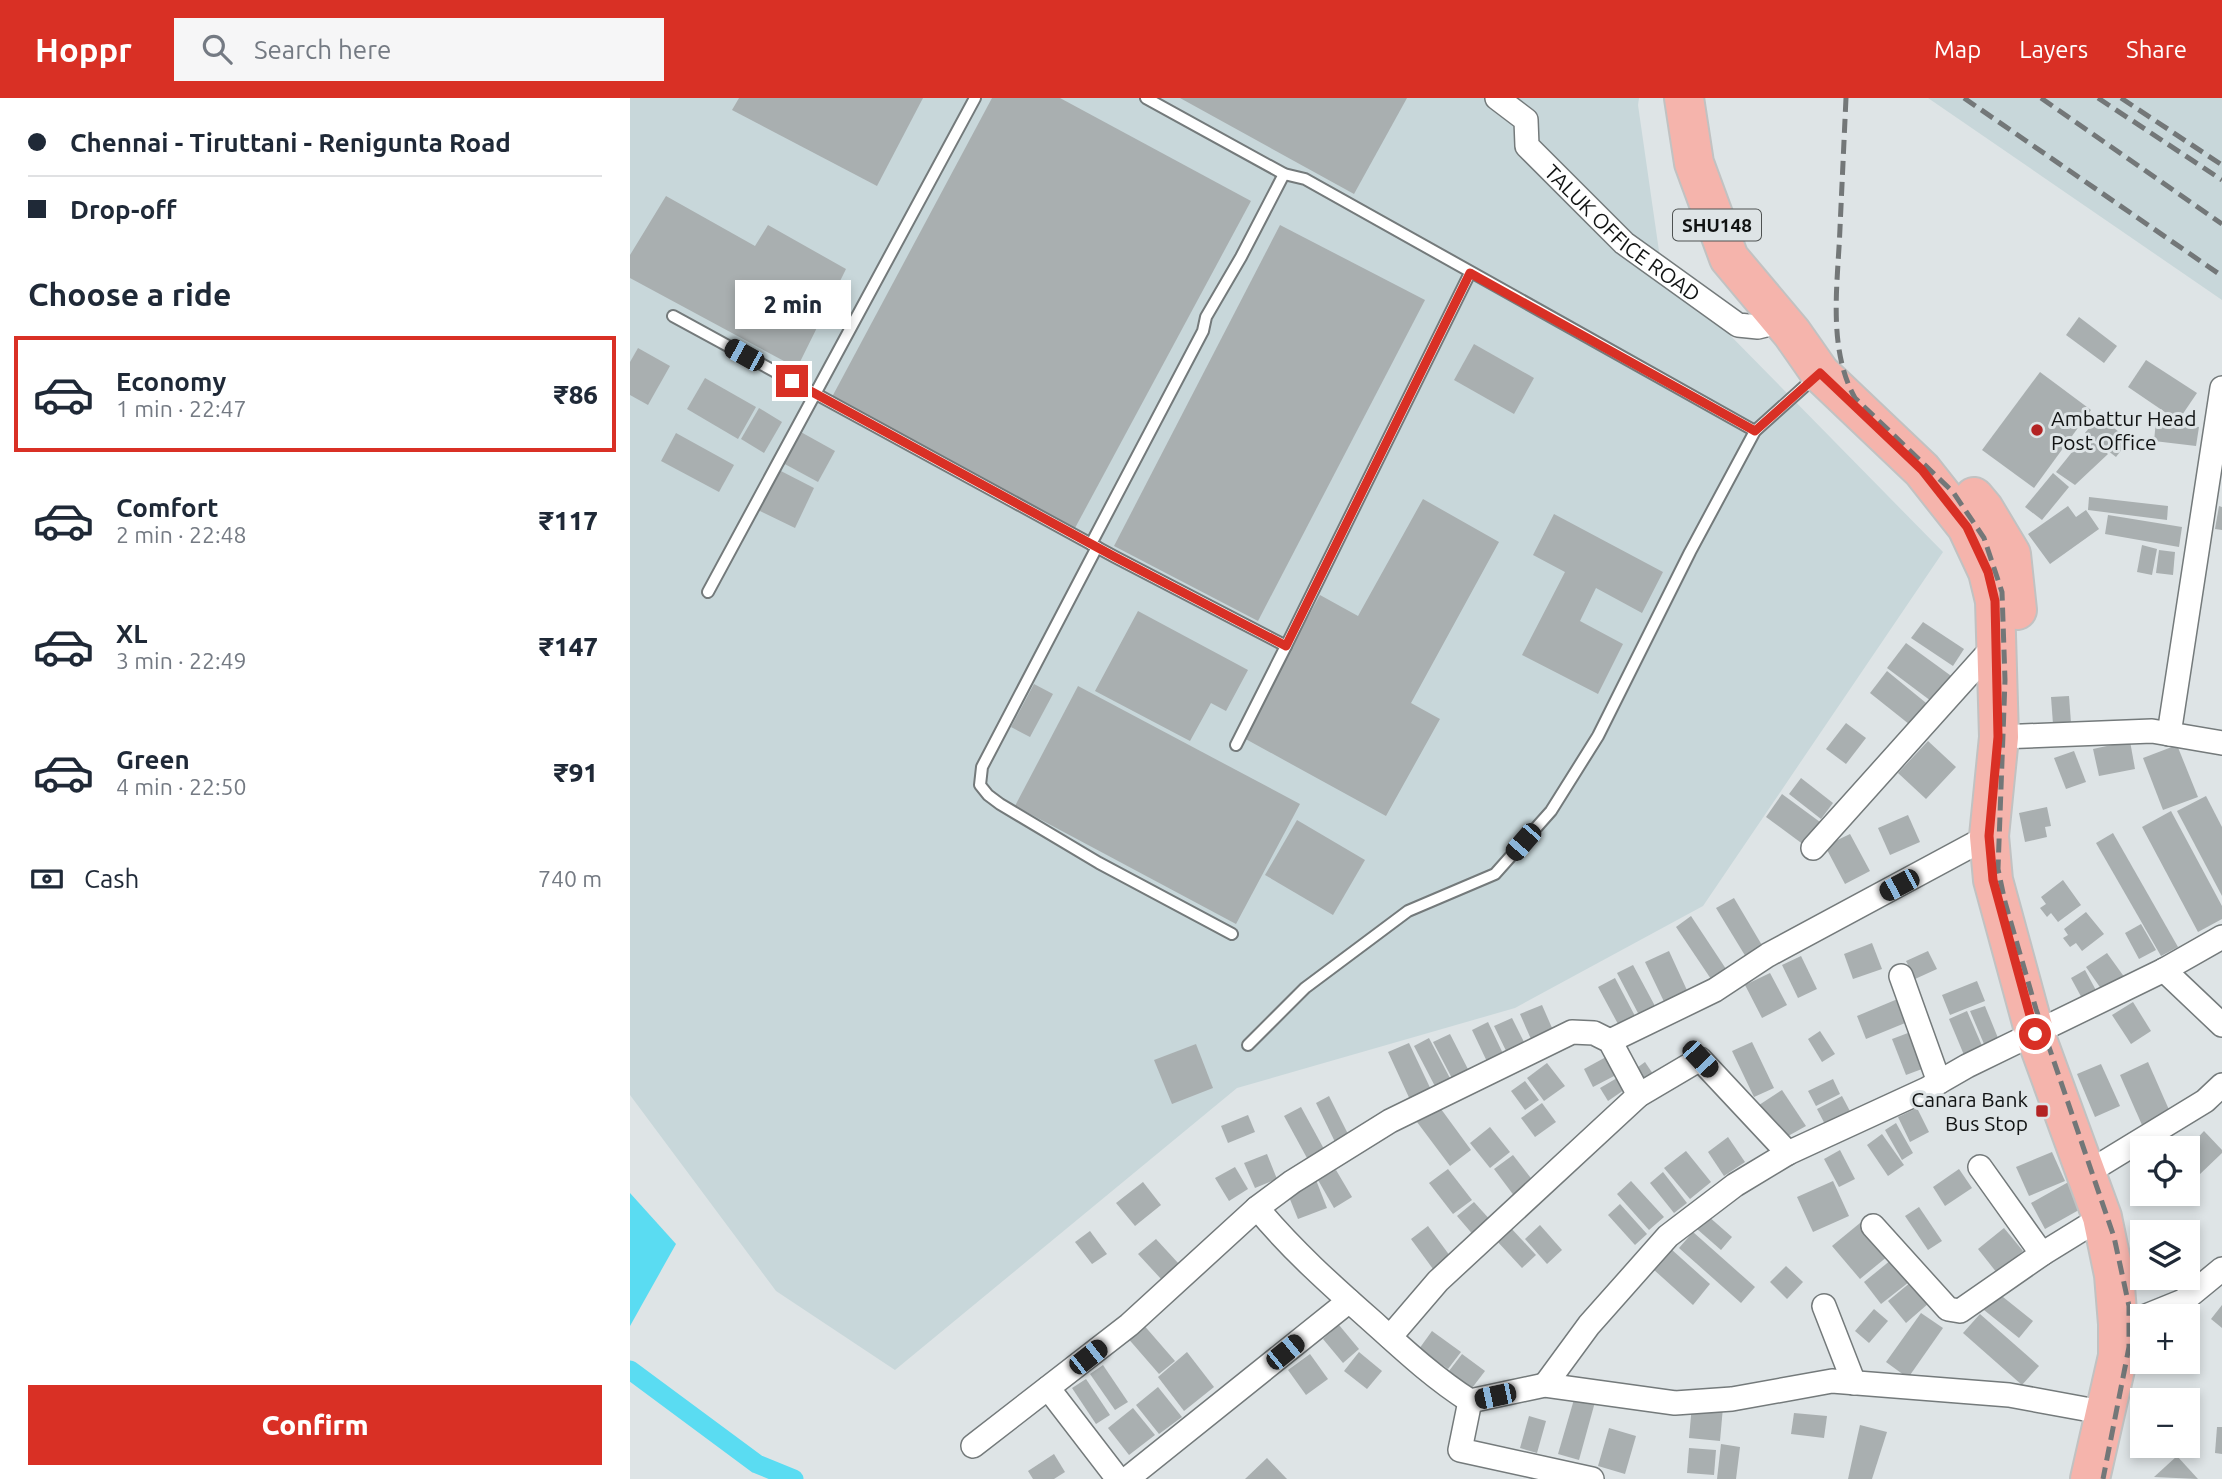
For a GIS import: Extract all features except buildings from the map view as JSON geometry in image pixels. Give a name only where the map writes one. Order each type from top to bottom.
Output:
[{"type":"highway","name":"SHU148","points":[[1684,98],[1695,163],[1729,258],[1787,327],[1820,373],[1922,470],[1967,527],[1988,572],[1995,601],[1996,644],[2008,738],[1989,836],[1993,880],[2045,1029],[2102,1217],[2114,1275],[2118,1356],[2090,1479]]},
{"type":"highway","name":"SHU148","points":[[1787,327],[1840,360],[1937,453],[1984,509],[2011,554],[2017,596],[2008,738],[2015,877],[2045,1029],[2120,1216],[2137,1273],[2143,1304]]},
{"type":"highway","points":[[2113,1479],[2138,1374]]},
{"type":"street","name":"TALUK OFFICE ROAD","points":[[1497,98],[1526,120],[1527,146],[1624,243],[1738,325],[1787,327]]},
{"type":"street","points":[[2169,734],[2222,388]]},
{"type":"street","points":[[1813,848],[1996,644]]},
{"type":"street","points":[[2008,738],[2152,731],[2222,743]]},
{"type":"street","points":[[1610,1041],[1715,990],[1778,950],[1989,836]]},
{"type":"street","points":[[1545,1385],[1589,1325],[1668,1237],[1735,1185],[1788,1153],[1939,1082],[2164,970],[2222,937]]},
{"type":"street","points":[[2164,970],[2222,1025]]},
{"type":"street","points":[[1901,975],[1939,1082]]},
{"type":"street","points":[[974,1446],[1129,1325],[1256,1208],[1292,1182],[1390,1121],[1572,1032],[1594,1033],[1610,1041],[1639,1095]]},
{"type":"street","points":[[1391,1338],[1438,1281],[1639,1095],[1700,1059],[1788,1153]]},
{"type":"street","points":[[2100,1165],[2205,1101],[2222,1085]]},
{"type":"street","points":[[1980,1167],[2042,1254]]},
{"type":"street","points":[[1256,1208],[1286,1243],[1349,1301],[1441,1382],[1470,1401],[1545,1385],[1675,1403],[1732,1399],[1832,1381],[2009,1395],[2107,1413]]},
{"type":"street","points":[[1873,1226],[1948,1309],[1960,1311],[2042,1254],[2102,1217]]},
{"type":"street","points":[[2175,1304],[2183,1301],[2222,1269]]},
{"type":"street","points":[[1127,1479],[1349,1301]]},
{"type":"street","points":[[1824,1306],[1854,1383]]},
{"type":"street","points":[[1048,1388],[1118,1479]]},
{"type":"street","points":[[1470,1401],[1460,1450],[1579,1478]]},
{"type":"lane","points":[[708,592],[975,98]]},
{"type":"lane","points":[[1146,98],[1283,174],[1305,180],[1755,431]]},
{"type":"lane","points":[[1232,934],[1077,850],[1000,804],[980,785],[982,766],[1203,331],[1206,317],[1241,257],[1283,174]]},
{"type":"lane","points":[[1236,745],[1470,273]]},
{"type":"lane","points":[[673,316],[1094,546],[1286,646]]},
{"type":"lane","points":[[1248,1045],[1305,988],[1408,911],[1495,874],[1551,811],[1598,736],[1690,552],[1755,431],[1820,373]]},
{"type":"shaded area","points":[[630,98],[1639,98],[1661,265],[1943,552],[1703,906],[1515,1008],[1237,1088],[895,1370],[776,1291],[630,1095]]},
{"type":"shaded area","points":[[1928,98],[2222,98],[2222,300]]},
{"type":"water","points":[[630,1193],[676,1244],[630,1326]]},
{"type":"waterway","points":[[630,1370],[757,1464],[794,1479]]},
{"type":"railway","points":[[1846,98],[1836,292],[1837,336],[1846,379],[1855,398],[1953,492],[1984,538],[2002,592],[2005,680],[1998,869],[2036,1009],[2114,1237],[2129,1306],[2129,1347],[2103,1479]]},
{"type":"railway","points":[[1964,98],[2222,276]]},
{"type":"railway","points":[[2041,98],[2222,224]]},
{"type":"railway","points":[[2098,98],[2222,180]]},
{"type":"railway","points":[[2121,98],[2222,165]]},
{"type":"place","name":"Ambattur Head Post Office","points":[[2037,430]]},
{"type":"place","name":"Canara Bank Bus Stop","points":[[2042,1111]]},
{"type":"route","points":[[792,381],[1115,557],[1286,646],[1470,273],[1755,431],[1820,373],[1922,470],[1967,527],[1988,572],[1995,601],[1998,737],[1989,836],[1993,880],[2035,1034]]}]
